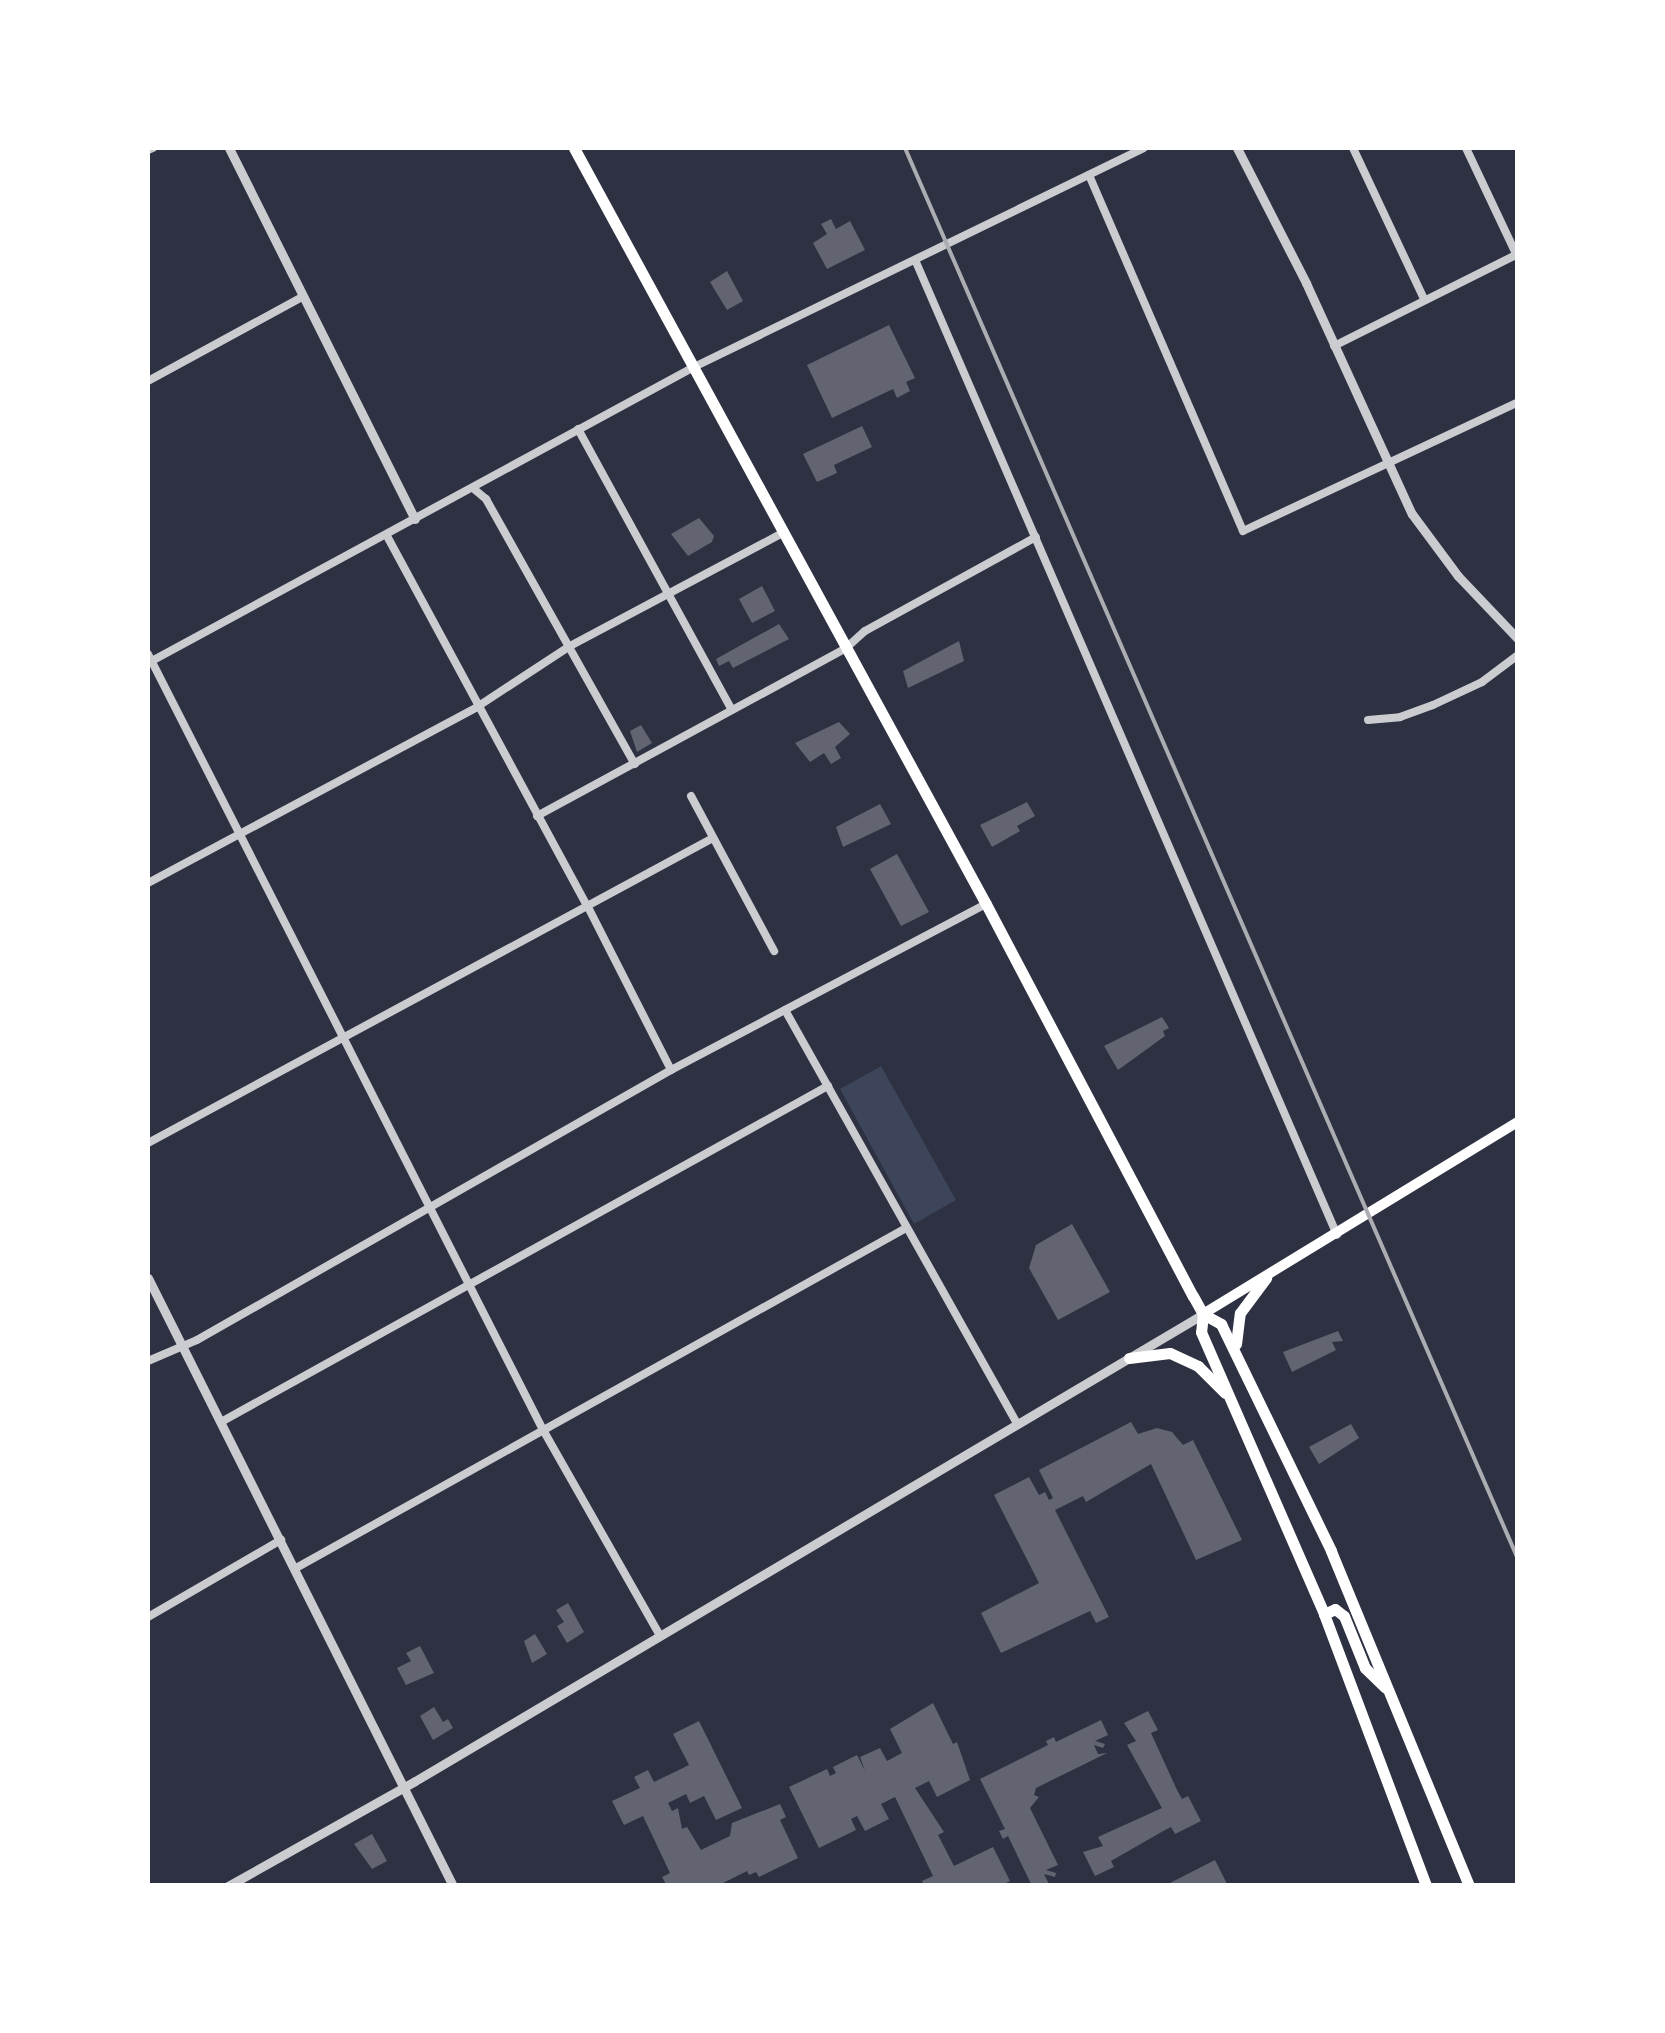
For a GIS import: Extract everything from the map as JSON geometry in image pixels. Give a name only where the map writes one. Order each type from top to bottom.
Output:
[{"type":"main road","points":[[574,148],[986,904],[1203,1314],[1220,1324],[1330,1551],[1469,1886]]},
{"type":"main road","points":[[1203,1314],[1338,1236],[1518,1122]]},
{"type":"main road","points":[[1240,1363],[1236,1324],[1266,1278]]},
{"type":"main road","points":[[1203,1314],[1201,1332],[1324,1614],[1426,1886]]},
{"type":"main road","points":[[1129,1358],[1170,1352],[1198,1366],[1230,1400]]},
{"type":"main road","points":[[1324,1614],[1335,1609],[1344,1616],[1365,1668],[1388,1690]]},
{"type":"street","points":[[229,148],[415,519]]},
{"type":"street","points":[[660,1636],[542,1428],[242,832],[149,659],[387,536],[694,367],[1144,148]]},
{"type":"street","points":[[1237,148],[1387,463],[1434,547],[1518,639]]},
{"type":"street","points":[[1353,148],[1424,298]]},
{"type":"street","points":[[1334,346],[1424,298],[1517,256],[1466,148]]},
{"type":"street","points":[[1090,175],[1243,532],[1518,402]]},
{"type":"street","points":[[916,262],[1338,1236]]},
{"type":"street","points":[[148,382],[302,296]]},
{"type":"street","points":[[578,429],[732,710]]},
{"type":"street","points":[[474,488],[486,499],[635,764]]},
{"type":"street","points":[[148,883],[477,706],[570,646],[784,532]]},
{"type":"street","points":[[387,536],[588,907],[671,1070]]},
{"type":"street","points":[[538,816],[846,648],[865,630],[1036,537]]},
{"type":"street","points":[[1368,720],[1400,717],[1432,705],[1482,682],[1518,655]]},
{"type":"street","points":[[690,796],[774,951]]},
{"type":"street","points":[[148,1143],[713,838]]},
{"type":"street","points":[[148,1360],[182,1345],[671,1070],[986,904]]},
{"type":"street","points":[[785,1010],[1016,1424]]},
{"type":"street","points":[[221,1422],[828,1086]]},
{"type":"street","points":[[296,1568],[906,1228]]},
{"type":"street","points":[[148,1278],[453,1886]]},
{"type":"street","points":[[228,1886],[404,1787],[1203,1314]]},
{"type":"street","points":[[148,1617],[282,1540]]},
{"type":"shaded area","points":[[881,1066],[956,1200],[914,1224],[840,1089]]},
{"type":"building","points":[[831,219],[836,229],[850,221],[865,250],[827,269],[813,243],[827,234],[821,224]]},
{"type":"building","points":[[727,271],[743,301],[727,310],[710,282]]},
{"type":"building","points":[[889,325],[915,378],[906,382],[910,391],[897,398],[893,389],[832,418],[807,365]]},
{"type":"building","points":[[862,426],[872,447],[834,465],[837,473],[817,482],[803,454]]},
{"type":"building","points":[[699,518],[714,536],[712,542],[688,556],[671,534]]},
{"type":"building","points":[[762,586],[775,611],[752,623],[739,599]]},
{"type":"building","points":[[779,624],[789,639],[733,668],[729,661],[719,666],[716,659]]},
{"type":"building","points":[[959,641],[964,661],[908,688],[903,671]]},
{"type":"building","points":[[839,722],[850,734],[835,747],[841,758],[831,764],[824,753],[810,762],[795,743]]},
{"type":"building","points":[[641,725],[652,743],[637,752],[630,731]]},
{"type":"building","points":[[1027,802],[1035,816],[1017,826],[1020,831],[992,847],[980,825]]},
{"type":"building","points":[[880,804],[891,824],[843,847],[836,827]]},
{"type":"building","points":[[897,854],[929,912],[901,926],[870,869]]},
{"type":"building","points":[[1162,1017],[1169,1028],[1163,1031],[1165,1036],[1118,1070],[1104,1046]]},
{"type":"building","points":[[1072,1224],[1110,1292],[1058,1320],[1029,1268],[1036,1245]]},
{"type":"building","points":[[1338,1331],[1343,1341],[1332,1342],[1336,1350],[1292,1372],[1283,1352]]},
{"type":"building","points":[[1131,1422],[1138,1434],[1157,1428],[1172,1432],[1183,1445],[1193,1440],[1242,1540],[1196,1560],[1151,1464],[1086,1502],[1083,1496],[1055,1510],[1109,1617],[1096,1623],[1090,1611],[1001,1653],[981,1613],[1039,1583],[994,1495],[1029,1477],[1039,1495],[1045,1492],[1049,1500],[1053,1498],[1039,1470]]},
{"type":"building","points":[[1351,1424],[1359,1438],[1319,1464],[1309,1447]]},
{"type":"building","points":[[568,1603],[584,1632],[567,1643],[557,1626],[564,1622],[556,1610]]},
{"type":"building","points":[[535,1634],[547,1654],[532,1663],[524,1641]]},
{"type":"building","points":[[420,1646],[434,1673],[406,1685],[397,1668],[411,1661],[406,1653]]},
{"type":"building","points":[[933,1703],[953,1744],[957,1742],[970,1780],[937,1797],[929,1781],[915,1788],[944,1832],[938,1835],[954,1866],[993,1847],[1010,1881],[1000,1886],[924,1886],[922,1881],[933,1876],[895,1797],[881,1804],[889,1819],[865,1831],[857,1816],[851,1819],[856,1830],[819,1848],[789,1787],[827,1769],[830,1776],[836,1773],[833,1767],[857,1755],[865,1771],[860,1757],[880,1748],[887,1761],[902,1753],[890,1729]]},
{"type":"building","points":[[434,1707],[443,1722],[448,1719],[453,1728],[433,1740],[420,1716]]},
{"type":"building","points":[[1148,1711],[1158,1730],[1151,1733],[1177,1790],[1182,1799],[1188,1796],[1201,1821],[1175,1834],[1171,1827],[1165,1830],[1111,1861],[1114,1867],[1095,1876],[1083,1852],[1103,1846],[1098,1837],[1162,1808],[1127,1745],[1136,1741],[1124,1723]]},
{"type":"building","points":[[1101,1720],[1108,1735],[1095,1741],[1105,1744],[1103,1748],[1094,1745],[1098,1754],[1107,1753],[1036,1788],[1034,1795],[1039,1797],[1030,1808],[1058,1865],[1046,1870],[1056,1873],[1055,1877],[1044,1874],[1050,1886],[1032,1886],[1008,1836],[1003,1839],[999,1831],[1005,1829],[980,1779],[1048,1745],[1046,1741],[1054,1737],[1056,1742]]},
{"type":"building","points":[[699,1721],[742,1808],[716,1820],[704,1796],[690,1803],[686,1794],[668,1803],[672,1811],[678,1808],[682,1829],[687,1827],[701,1850],[730,1836],[732,1823],[780,1804],[786,1817],[780,1820],[798,1858],[759,1877],[756,1872],[749,1875],[747,1871],[717,1886],[667,1886],[662,1877],[670,1873],[643,1816],[624,1825],[612,1801],[640,1788],[634,1777],[648,1770],[654,1782],[689,1765],[673,1734]]},
{"type":"building","points":[[372,1834],[387,1861],[372,1869],[354,1844]]},
{"type":"building","points":[[1215,1860],[1228,1886],[1164,1886]]},
{"type":"railway","points":[[905,148],[1518,1559]]}]
